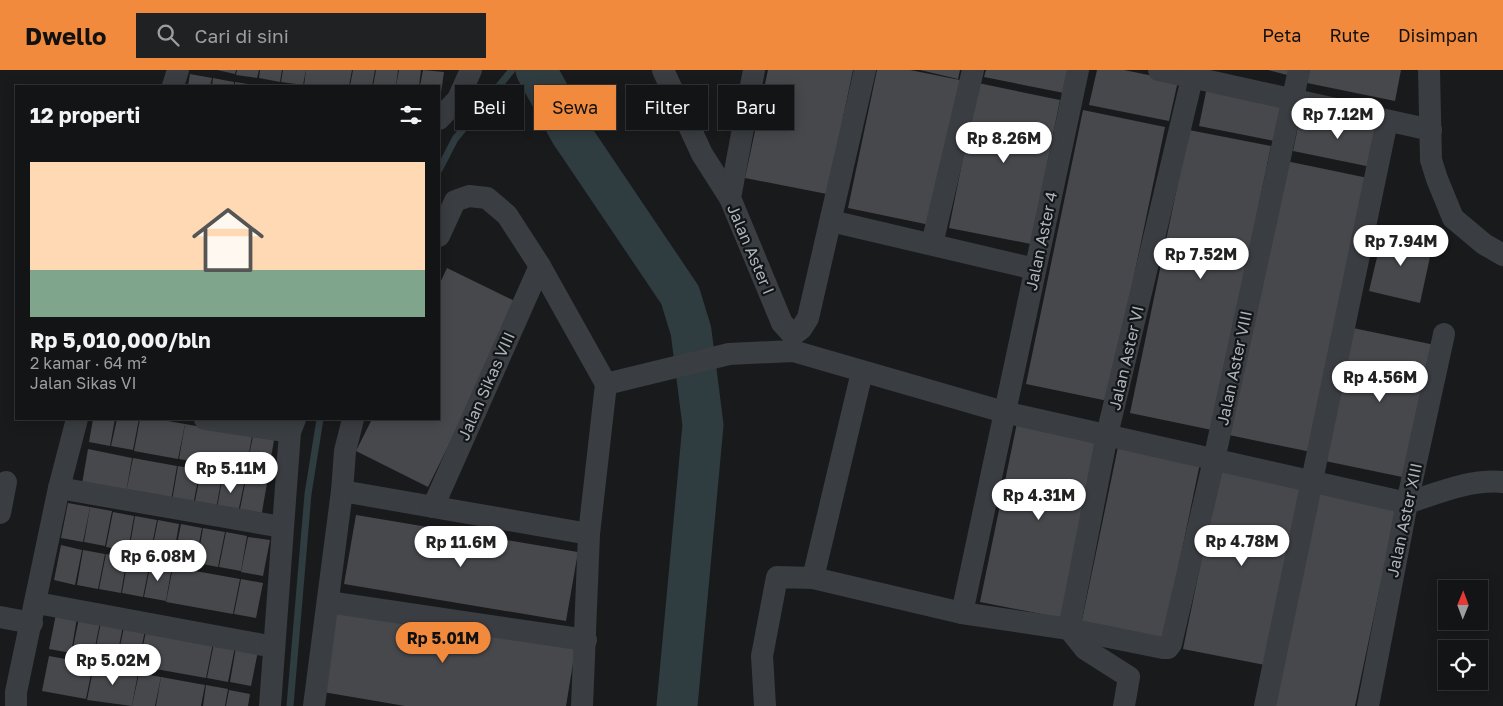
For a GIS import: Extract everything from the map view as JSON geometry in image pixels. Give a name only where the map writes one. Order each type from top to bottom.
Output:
[{"type":"street","points":[[173,85],[178,70]]},
{"type":"street","points":[[440,118],[458,99],[471,70]]},
{"type":"street","points":[[663,70],[702,154],[730,198]]},
{"type":"street","name":"Jalan Aster I","points":[[754,70],[730,198],[782,323],[793,343]]},
{"type":"street","points":[[793,343],[808,318],[865,70]]},
{"type":"street","points":[[932,244],[973,70]]},
{"type":"street","name":"Jalan Aster 4","points":[[962,613],[1078,70]]},
{"type":"street","points":[[1159,70],[1193,73],[1292,100],[1431,130]]},
{"type":"street","name":"Jalan Aster VIII","points":[[1068,629],[1168,648],[1214,460],[1299,70]]},
{"type":"street","points":[[1429,70],[1431,160],[1454,218],[1484,244],[1503,255]]},
{"type":"street","name":"Jalan Aster VI","points":[[1068,629],[1107,435],[1193,73]]},
{"type":"street","points":[[1265,706],[1387,121]]},
{"type":"street","points":[[440,234],[455,200],[469,196],[487,198],[507,215],[540,266],[606,384],[590,534],[582,706]]},
{"type":"street","points":[[831,221],[1035,269]]},
{"type":"street","name":"Jalan Sikas VIII","points":[[433,507],[540,266]]},
{"type":"street","name":"Jalan Aster XIII","points":[[1368,706],[1407,503],[1444,334]]},
{"type":"street","points":[[606,384],[729,354],[793,343],[862,372],[1004,412],[1407,503],[1466,484],[1485,481],[1503,482]]},
{"type":"street","points":[[813,578],[862,372]]},
{"type":"street","points":[[16,706],[16,692],[59,488],[77,420]]},
{"type":"street","points":[[220,420],[292,425],[282,528],[270,706]]},
{"type":"street","points":[[318,705],[345,451],[353,420]]},
{"type":"street","points":[[0,513],[6,482]]},
{"type":"street","points":[[59,488],[282,528]]},
{"type":"street","points":[[342,491],[590,534]]},
{"type":"street","points":[[764,706],[762,656],[777,577],[813,578],[962,613],[1068,629],[1085,649],[1129,677],[1124,706]]},
{"type":"street","points":[[328,602],[586,640]]},
{"type":"street","points":[[0,617],[34,613],[274,647]]},
{"type":"building","points":[[217,70],[236,70],[235,74]]},
{"type":"building","points":[[237,70],[259,70],[257,78],[236,75]]},
{"type":"building","points":[[260,70],[282,70],[280,82],[259,78]]},
{"type":"building","points":[[283,70],[306,70],[303,85],[281,82]]},
{"type":"building","points":[[306,70],[352,70],[349,85],[304,85]]},
{"type":"building","points":[[353,70],[375,70],[372,85],[350,85]]},
{"type":"building","points":[[376,70],[398,70],[396,85],[373,85]]},
{"type":"building","points":[[399,70],[421,70],[419,85],[396,85]]},
{"type":"building","points":[[423,70],[444,72],[440,99],[440,85],[420,85]]},
{"type":"building","points":[[768,70],[853,70],[827,194],[745,178],[755,130],[794,130],[794,85],[765,85]]},
{"type":"building","points":[[877,70],[910,70],[960,80],[930,225],[848,208]]},
{"type":"building","points":[[920,70],[960,70],[958,79]]},
{"type":"building","points":[[986,70],[1069,70],[1064,93],[984,77]]},
{"type":"building","points":[[1097,70],[1124,70],[1178,81],[1169,121],[1089,105]]},
{"type":"building","points":[[1268,70],[1293,70],[1291,76]]},
{"type":"building","points":[[1310,70],[1401,70],[1395,101],[1307,83]]},
{"type":"building","points":[[190,74],[212,78],[210,85],[188,85]]},
{"type":"building","points":[[213,78],[234,82],[234,85],[212,85]]},
{"type":"building","points":[[235,82],[255,85],[235,85]]},
{"type":"building","points":[[978,83],[1060,100],[1031,244],[949,228]]},
{"type":"building","points":[[1207,87],[1282,103],[1274,141],[1199,126]]},
{"type":"building","points":[[1083,110],[1165,127],[1108,401],[1026,384]]},
{"type":"building","points":[[1301,112],[1384,129],[1376,168],[1293,151]]},
{"type":"building","points":[[1189,130],[1271,146],[1212,430],[1130,413]]},
{"type":"building","points":[[1286,161],[1368,178],[1311,452],[1229,435]]},
{"type":"building","points":[[1383,232],[1433,243],[1420,303],[1369,291]]},
{"type":"building","points":[[447,268],[519,303],[428,487],[356,451],[372,420],[440,420],[440,283]]},
{"type":"building","points":[[1353,328],[1435,345],[1407,478],[1325,461]]},
{"type":"building","points":[[93,420],[115,420],[110,446],[89,442]]},
{"type":"building","points":[[117,420],[139,420],[133,450],[111,446]]},
{"type":"building","points":[[140,420],[163,420],[185,424],[178,459],[134,451]]},
{"type":"building","points":[[1017,423],[1099,440],[1062,618],[980,602]]},
{"type":"building","points":[[185,424],[252,436],[246,471],[179,459]]},
{"type":"building","points":[[253,436],[274,440],[268,475],[246,471]]},
{"type":"building","points":[[1118,447],[1200,463],[1163,642],[1081,625]]},
{"type":"building","points":[[88,449],[132,458],[126,493],[82,484]]},
{"type":"building","points":[[133,458],[177,466],[171,501],[126,493]]},
{"type":"building","points":[[178,466],[200,470],[193,505],[172,501]]},
{"type":"building","points":[[1220,470],[1302,486],[1265,665],[1183,649]]},
{"type":"building","points":[[201,471],[222,475],[216,510],[194,506]]},
{"type":"building","points":[[223,474],[245,479],[238,513],[217,509]]},
{"type":"building","points":[[246,479],[267,483],[261,518],[239,514]]},
{"type":"building","points":[[1314,490],[1396,506],[1384,568],[1355,706],[1269,706]]},
{"type":"building","points":[[68,503],[90,507],[83,542],[61,538]]},
{"type":"building","points":[[90,507],[112,511],[105,546],[84,542]]},
{"type":"building","points":[[113,512],[134,516],[128,551],[106,547]]},
{"type":"building","points":[[356,515],[578,552],[566,621],[344,584]]},
{"type":"building","points":[[135,516],[157,520],[150,555],[129,551]]},
{"type":"building","points":[[158,520],[179,524],[173,559],[151,555]]},
{"type":"building","points":[[181,524],[202,528],[195,563],[174,559]]},
{"type":"building","points":[[203,528],[225,532],[218,567],[197,563]]},
{"type":"building","points":[[226,532],[247,536],[241,571],[219,567]]},
{"type":"building","points":[[248,537],[270,540],[263,576],[241,572]]},
{"type":"building","points":[[61,545],[82,550],[75,585],[54,580]]},
{"type":"building","points":[[83,550],[105,554],[98,589],[77,585]]},
{"type":"building","points":[[106,554],[127,558],[121,593],[99,589]]},
{"type":"building","points":[[128,558],[150,562],[143,597],[122,593]]},
{"type":"building","points":[[151,562],[172,566],[166,601],[144,597]]},
{"type":"building","points":[[173,567],[240,579],[233,614],[166,602]]},
{"type":"building","points":[[241,579],[263,583],[256,618],[234,614]]},
{"type":"building","points":[[337,605],[576,645],[566,706],[405,706],[323,692]]},
{"type":"building","points":[[56,614],[77,618],[71,653],[49,649]]},
{"type":"building","points":[[79,618],[100,622],[93,657],[72,653]]},
{"type":"building","points":[[101,622],[123,626],[116,661],[94,657]]},
{"type":"building","points":[[124,627],[145,630],[138,666],[117,661]]},
{"type":"building","points":[[146,631],[213,643],[206,678],[139,666]]},
{"type":"building","points":[[214,643],[235,647],[228,682],[207,678]]},
{"type":"building","points":[[236,647],[258,651],[251,686],[230,682]]},
{"type":"building","points":[[49,656],[93,664],[86,699],[42,691]]},
{"type":"building","points":[[94,665],[138,673],[132,706],[87,700]]},
{"type":"building","points":[[139,673],[161,677],[155,706],[132,706]]},
{"type":"building","points":[[161,677],[205,685],[201,706],[156,706]]},
{"type":"building","points":[[206,685],[228,689],[225,706],[203,706]]},
{"type":"building","points":[[229,690],[250,694],[248,706],[226,706]]},
{"type":"waterway","points":[[440,168],[455,139],[512,70]]},
{"type":"waterway","points":[[536,70],[570,132],[680,295],[691,331],[703,425],[677,706]]},
{"type":"waterway","points":[[290,706],[308,494],[320,420]]}]
